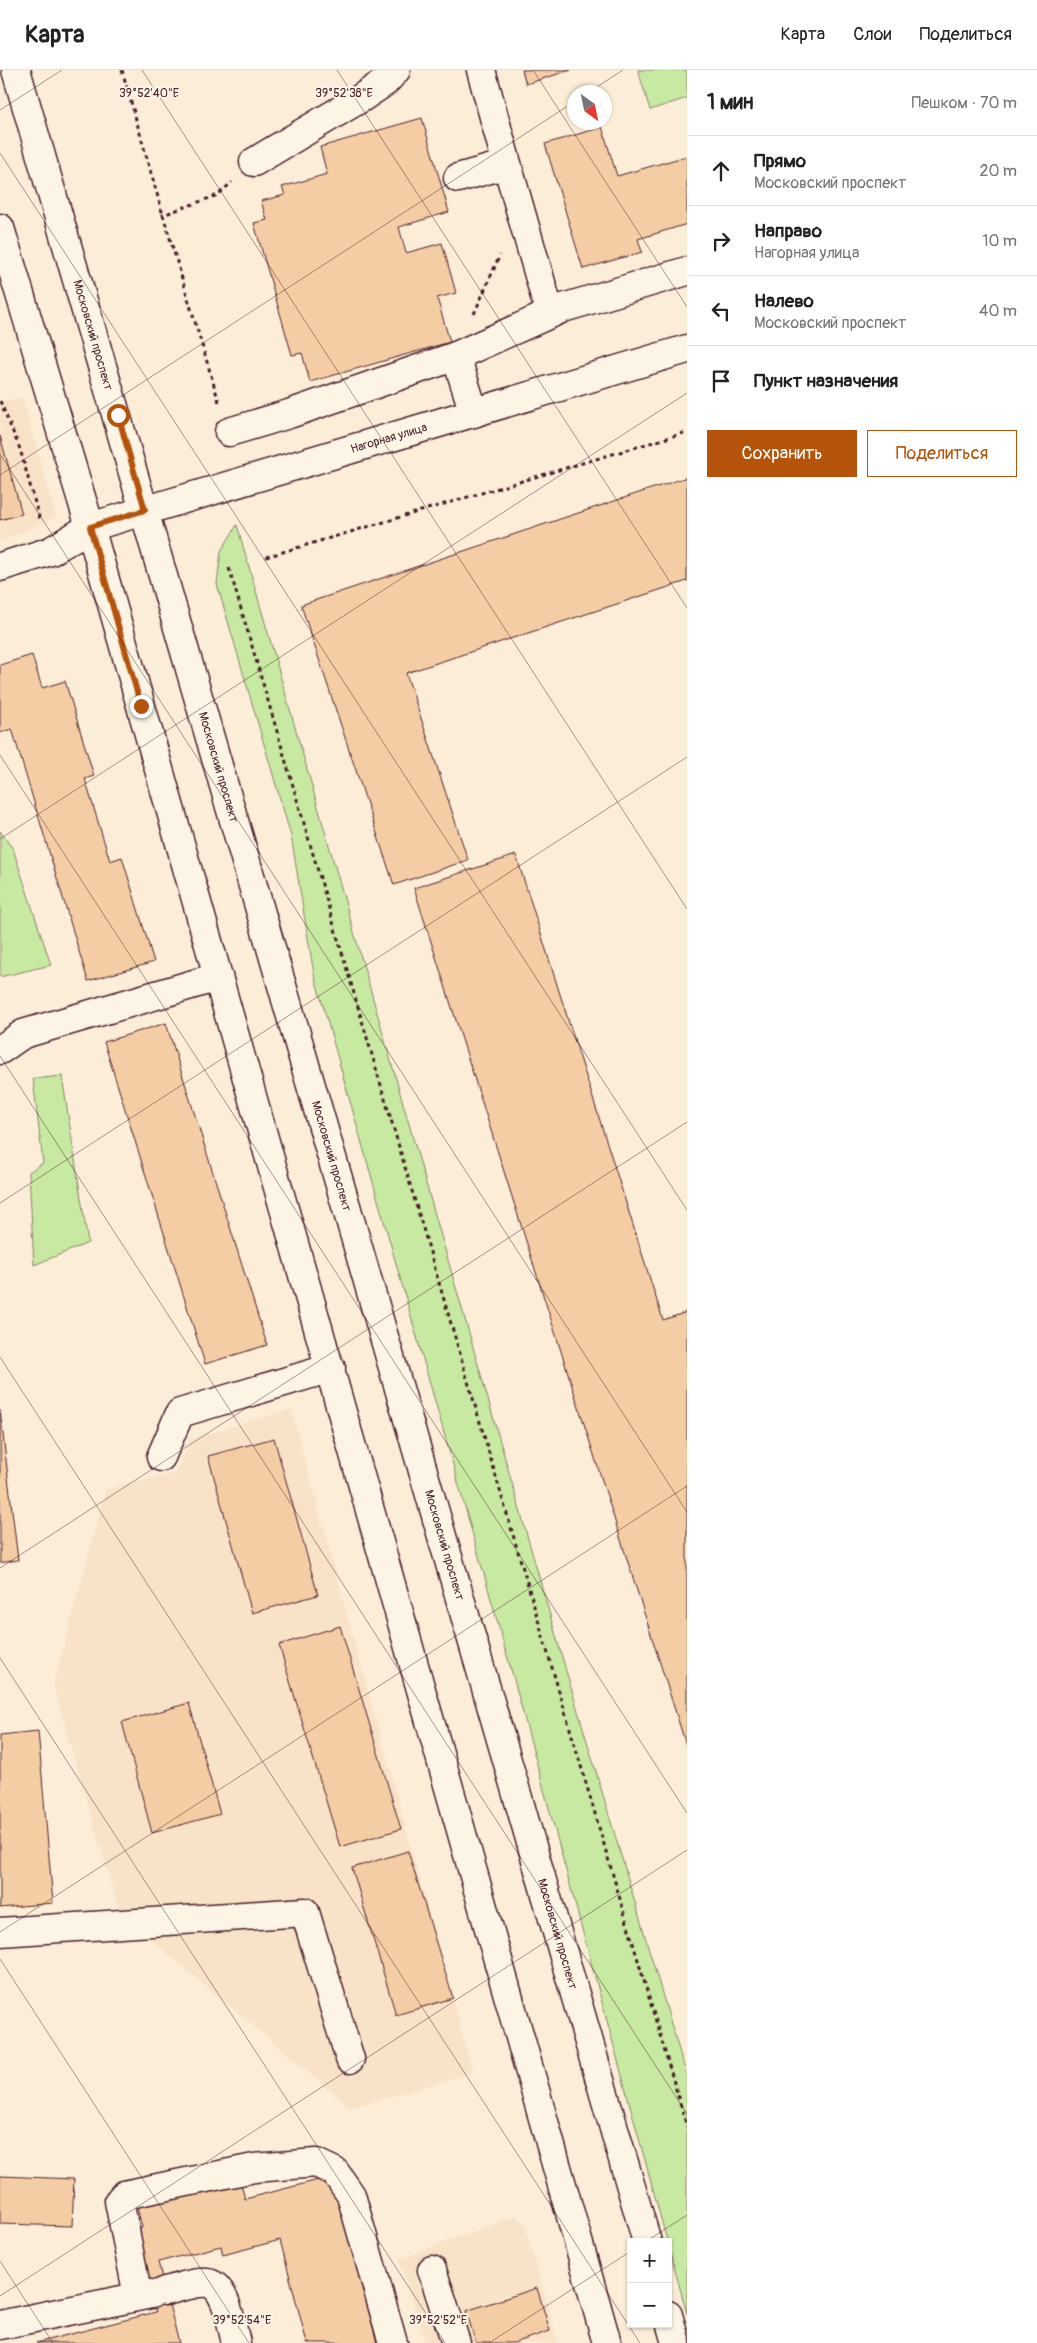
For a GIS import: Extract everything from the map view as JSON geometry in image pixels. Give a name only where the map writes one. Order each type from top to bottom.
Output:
[{"type":"main road","name":"Московский проспект","points":[[16,70],[646,2238]]},
{"type":"main road","points":[[254,162],[361,98],[384,82],[396,70]]},
{"type":"main road","points":[[481,70],[550,314]]},
{"type":"main road","points":[[458,178],[507,164]]},
{"type":"main road","points":[[0,228],[90,527],[331,1368],[607,2343]]},
{"type":"main road","points":[[229,432],[289,414],[456,356],[563,308],[687,271]]},
{"type":"main road","name":"Нагорная улица","points":[[0,567],[51,551],[90,527],[687,349]]},
{"type":"main road","points":[[456,356],[474,412]]},
{"type":"main road","points":[[0,1050],[23,1034],[218,977]]},
{"type":"main road","points":[[161,1458],[180,1413],[331,1368]]},
{"type":"main road","points":[[0,1932],[305,1912],[350,2059]]},
{"type":"main road","points":[[151,2294],[119,2201],[124,2195],[254,2168],[316,2163],[335,2172],[351,2195],[393,2343]]},
{"type":"main road","points":[[432,2270],[456,2343]]},
{"type":"main road","points":[[0,2325],[208,2282],[216,2286],[223,2294],[236,2343]]},
{"type":"main road","points":[[672,2328],[676,2343]]},
{"type":"path","points":[[122,70],[219,403]]},
{"type":"path","points":[[163,215],[218,195],[254,162]]},
{"type":"path","points":[[456,356],[520,209]]},
{"type":"path","points":[[0,401],[20,449],[41,526]]},
{"type":"path","points":[[266,558],[687,432]]},
{"type":"path","points":[[229,568],[687,2128]]},
{"type":"shaded area","points":[[22,397],[56,517],[0,542],[0,402]]},
{"type":"shaded area","points":[[291,1409],[473,2073],[351,2108],[120,1914],[53,1686],[106,1489],[176,1473],[190,1439]]},
{"type":"shaded area","points":[[516,2216],[524,2223],[558,2343],[425,2343],[399,2259]]},
{"type":"green space","points":[[638,70],[687,70],[687,98],[650,110]]},
{"type":"green space","points":[[237,525],[564,1664],[687,2077],[687,2314],[672,2259],[672,2238],[666,2238],[514,1680],[314,974],[291,836],[217,584],[221,551]]},
{"type":"green space","points":[[0,831],[13,849],[51,965],[0,977]]},
{"type":"green space","points":[[62,1076],[88,1243],[34,1265],[29,1172],[43,1163],[33,1079]]},
{"type":"building","points":[[522,70],[571,70],[526,84]]},
{"type":"building","points":[[422,118],[449,212],[399,227],[406,253],[442,243],[456,293],[437,298],[450,342],[310,382],[302,353],[292,355],[254,223],[267,220],[261,201],[285,195],[282,187],[327,174],[320,147]]},
{"type":"building","points":[[592,130],[603,130],[617,176],[687,156],[687,224],[638,239],[642,252],[583,269],[545,144]]},
{"type":"building","points":[[0,436],[22,514],[0,520]]},
{"type":"building","points":[[687,477],[687,581],[406,673],[468,860],[394,885],[301,605]]},
{"type":"building","points":[[32,655],[42,688],[65,681],[94,776],[85,779],[110,861],[122,857],[154,962],[88,981],[12,729],[0,733],[0,665]]},
{"type":"building","points":[[516,855],[663,1320],[687,1312],[687,1748],[414,888]]},
{"type":"building","points":[[166,1023],[267,1345],[205,1364],[104,1042]]},
{"type":"building","points":[[0,1410],[18,1560],[0,1563]]},
{"type":"building","points":[[274,1438],[318,1595],[252,1613],[208,1456]]},
{"type":"building","points":[[340,1626],[401,1829],[340,1847],[279,1645]]},
{"type":"building","points":[[189,1703],[220,1814],[152,1833],[122,1722]]},
{"type":"building","points":[[38,1731],[53,1903],[0,1908],[0,1735]]},
{"type":"building","points":[[408,1851],[453,1998],[396,2015],[352,1868]]},
{"type":"building","points":[[0,2176],[74,2179],[72,2226],[0,2224]]},
{"type":"building","points":[[334,2176],[377,2343],[307,2343],[280,2240],[223,2255],[221,2246],[158,2262],[179,2343],[36,2343],[156,2312],[135,2230],[142,2228],[137,2207],[240,2180],[245,2199]]},
{"type":"building","points":[[537,2288],[550,2331],[514,2343],[476,2343],[466,2311]]},
{"type":"route","points":[[118,415],[145,510],[90,527],[141,706]]}]
